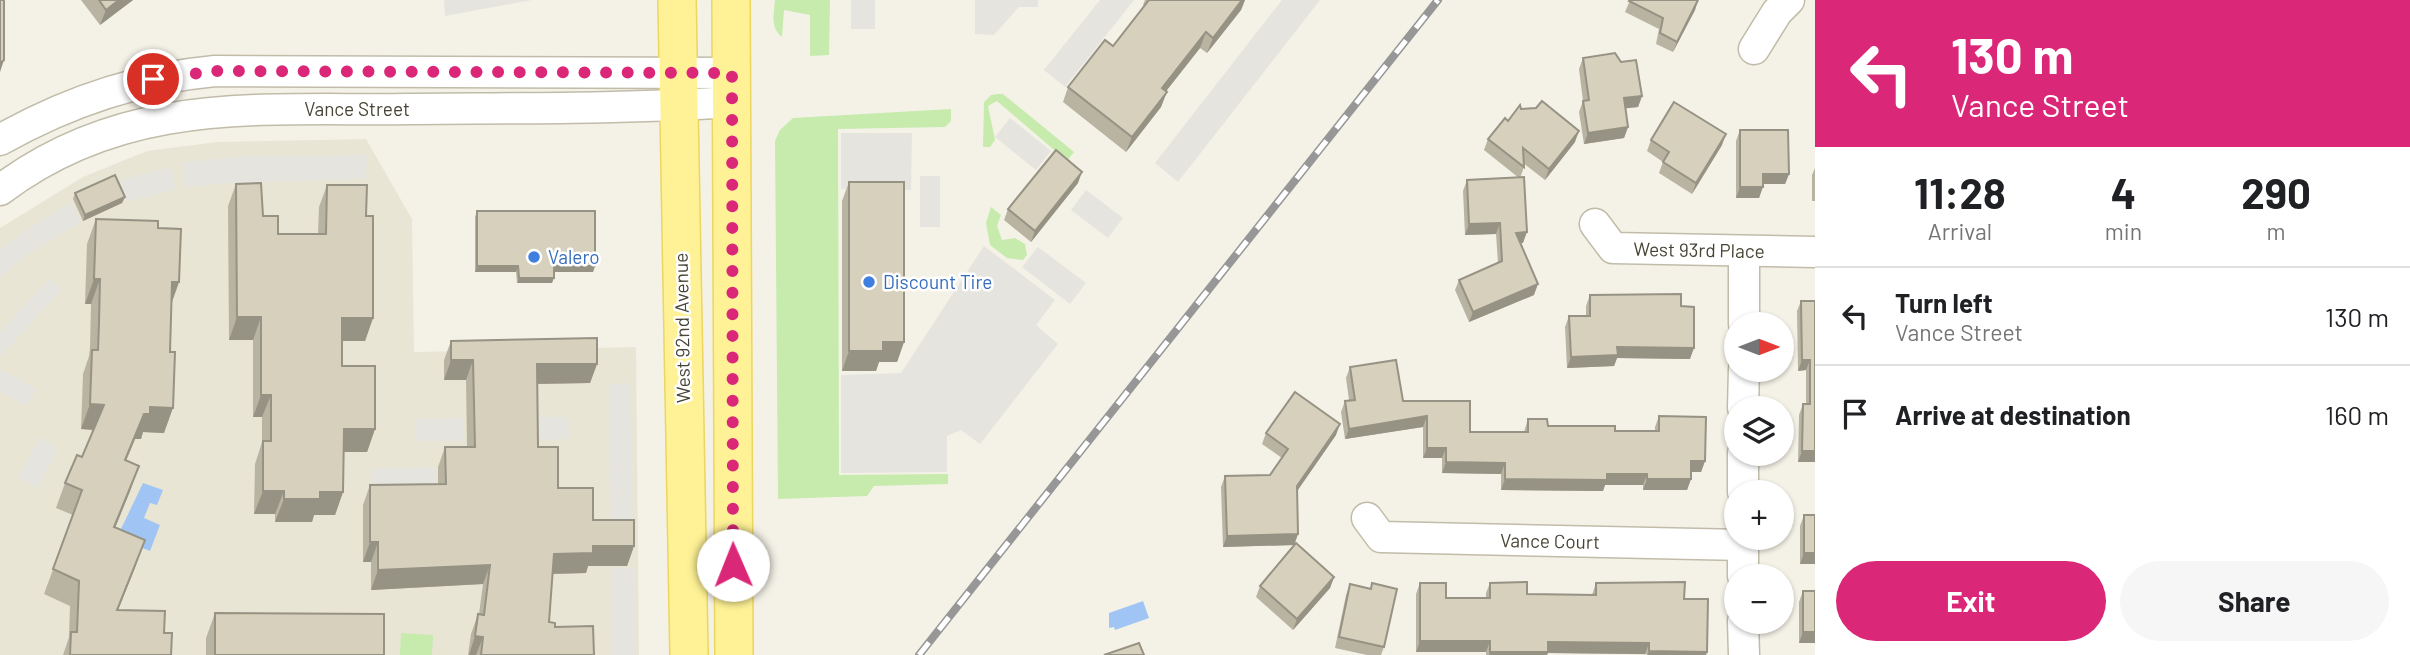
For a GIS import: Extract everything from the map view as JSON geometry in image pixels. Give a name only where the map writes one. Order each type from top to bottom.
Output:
[{"type":"main road","name":"West 92nd Avenue","points":[[677,0],[689,655]]},
{"type":"main road","points":[[731,0],[734,655]]},
{"type":"street","points":[[1754,49],[1777,12],[1789,0]]},
{"type":"street","name":"Vance Street","points":[[0,140],[69,106],[173,74],[260,70],[677,89]]},
{"type":"street","name":"Vance Street","points":[[0,190],[51,156],[93,137],[172,116],[732,88]]},
{"type":"street","name":"West 93rd Place","points":[[1595,224],[1613,248],[1815,252]]},
{"type":"street","points":[[1744,251],[1744,312]]},
{"type":"street","name":"Vance Court","points":[[1367,518],[1381,537],[1724,541]]},
{"type":"street","points":[[1743,634],[1744,655]]},
{"type":"shaded area","points":[[444,0],[532,0],[445,16]]},
{"type":"shaded area","points":[[851,0],[875,0],[875,29],[851,29]]},
{"type":"shaded area","points":[[975,0],[1038,0],[1038,7],[1019,7],[994,35],[975,34]]},
{"type":"shaded area","points":[[1100,0],[1134,0],[1065,87],[1044,70]]},
{"type":"shaded area","points":[[1282,0],[1320,0],[1178,182],[1155,163]]},
{"type":"shaded area","points":[[1010,118],[1051,151],[1036,170],[995,137]]},
{"type":"shaded area","points":[[841,133],[912,133],[911,190],[841,189]]},
{"type":"shaded area","points":[[366,139],[412,219],[414,352],[636,347],[639,655],[0,655],[0,228],[83,177],[147,151],[217,142]]},
{"type":"shaded area","points":[[367,155],[366,179],[227,183],[185,187],[182,163],[228,157]]},
{"type":"shaded area","points":[[171,167],[176,189],[126,202],[120,180]]},
{"type":"shaded area","points":[[920,176],[940,176],[940,227],[920,227]]},
{"type":"shaded area","points":[[1086,190],[1123,218],[1108,238],[1071,210]]},
{"type":"shaded area","points":[[71,202],[81,223],[30,252],[0,278],[0,251],[22,233]]},
{"type":"shaded area","points":[[984,246],[1055,300],[1036,325],[1058,344],[980,444],[961,430],[947,436],[947,472],[841,473],[841,375],[901,373]]},
{"type":"shaded area","points":[[1038,247],[1086,283],[1070,304],[1022,267]]},
{"type":"shaded area","points":[[49,279],[61,290],[0,357],[0,333]]},
{"type":"shaded area","points":[[0,369],[36,389],[27,406],[0,391]]},
{"type":"shaded area","points":[[630,383],[633,536],[611,536],[609,384]]},
{"type":"shaded area","points":[[533,417],[568,417],[569,439],[533,440]]},
{"type":"shaded area","points":[[464,418],[464,441],[416,441],[416,419]]},
{"type":"shaded area","points":[[40,437],[58,448],[37,488],[18,478]]},
{"type":"shaded area","points":[[435,467],[436,487],[372,488],[372,469]]},
{"type":"shaded area","points":[[611,568],[635,568],[636,655],[612,655]]},
{"type":"green space","points":[[775,0],[830,0],[829,55],[810,56],[810,15],[784,10],[782,37],[778,33],[774,20]]},
{"type":"green space","points":[[1003,94],[1074,152],[1067,161],[997,101],[988,106],[995,140],[990,147],[983,147],[984,102],[991,95]]},
{"type":"green space","points":[[951,109],[951,121],[945,127],[838,129],[839,475],[948,474],[948,484],[874,486],[867,496],[778,499],[775,141],[780,130],[793,118]]},
{"type":"green space","points":[[991,207],[1001,215],[997,226],[1002,240],[1015,238],[1025,244],[1027,255],[1023,260],[1007,258],[990,245],[986,223]]},
{"type":"green space","points":[[401,633],[433,635],[432,655],[400,655]]},
{"type":"water","points":[[143,483],[163,490],[157,505],[150,503],[144,518],[160,525],[150,551],[135,545],[120,531]]},
{"type":"water","points":[[1143,601],[1149,618],[1115,630],[1114,627],[1109,628],[1109,613]]},
{"type":"building","points":[[0,0],[4,0],[4,60],[0,63]]},
{"type":"building","points":[[99,0],[119,0],[106,10]]},
{"type":"building","points":[[1149,0],[1242,0],[1213,38],[1206,32],[1162,88],[1167,92],[1132,137],[1068,87],[1105,40],[1113,46]]},
{"type":"building","points":[[1630,0],[1698,0],[1677,42],[1660,33],[1663,18]]},
{"type":"building","points":[[1615,53],[1621,62],[1636,60],[1642,96],[1624,98],[1628,127],[1588,133],[1583,101],[1589,100],[1583,58]]},
{"type":"building","points":[[1542,101],[1579,131],[1549,169],[1523,148],[1524,167],[1488,139],[1505,118],[1508,121],[1520,105],[1521,109],[1536,108]]},
{"type":"building","points":[[1674,102],[1726,134],[1696,183],[1663,162],[1669,152],[1651,140]]},
{"type":"building","points":[[1740,130],[1788,130],[1789,174],[1763,174],[1763,187],[1740,187]]},
{"type":"building","points":[[1056,150],[1082,172],[1035,231],[1008,209]]},
{"type":"building","points":[[115,175],[125,197],[85,215],[75,193]]},
{"type":"building","points":[[1524,177],[1527,232],[1516,233],[1538,284],[1473,312],[1459,280],[1502,261],[1500,223],[1469,224],[1467,180]]},
{"type":"building","name":"Discount Tire","points":[[849,182],[904,182],[904,342],[883,342],[883,351],[849,351]]},
{"type":"building","points":[[261,183],[263,216],[278,216],[278,234],[326,234],[327,185],[367,185],[366,216],[373,216],[373,318],[342,318],[342,366],[375,366],[375,429],[344,429],[343,492],[320,492],[320,499],[284,499],[284,491],[263,491],[263,441],[271,441],[271,395],[261,395],[261,317],[237,317],[236,184]]},
{"type":"building","name":"Valero","points":[[477,211],[595,211],[595,266],[554,266],[554,278],[519,278],[518,266],[477,266]]},
{"type":"building","points":[[96,219],[158,221],[158,228],[181,229],[179,282],[172,282],[170,352],[175,352],[173,408],[150,407],[150,414],[144,414],[125,460],[139,466],[114,527],[145,540],[117,610],[165,611],[164,633],[172,633],[171,655],[70,655],[71,632],[77,632],[79,581],[53,569],[82,490],[65,483],[77,455],[82,457],[104,405],[90,404],[92,350],[98,350],[99,323],[100,279],[94,279]]},
{"type":"building","points":[[1681,294],[1681,306],[1694,307],[1694,348],[1617,347],[1618,355],[1571,357],[1569,316],[1590,316],[1590,295]]},
{"type":"building","points":[[1801,301],[1815,301],[1815,451],[1802,451],[1803,404],[1810,404],[1810,360],[1802,360]]},
{"type":"building","points":[[597,338],[597,364],[537,364],[538,447],[558,447],[558,488],[593,488],[593,520],[634,520],[634,546],[593,546],[593,553],[554,554],[549,622],[555,623],[555,627],[593,626],[594,655],[481,655],[483,637],[475,636],[478,614],[484,615],[490,565],[378,570],[378,542],[370,542],[370,485],[446,484],[445,447],[475,447],[473,360],[451,360],[451,341]]},
{"type":"building","points":[[1396,360],[1403,401],[1470,401],[1470,432],[1528,432],[1528,419],[1547,419],[1548,426],[1615,426],[1615,431],[1659,431],[1659,416],[1706,417],[1705,461],[1691,461],[1691,479],[1647,479],[1647,474],[1607,474],[1607,480],[1505,479],[1505,463],[1446,462],[1446,448],[1427,448],[1427,416],[1349,429],[1345,401],[1355,400],[1350,367]]},
{"type":"building","points":[[1295,392],[1340,424],[1297,486],[1298,534],[1227,536],[1225,476],[1270,475],[1288,449],[1266,433]]},
{"type":"building","points":[[1804,515],[1815,515],[1815,553],[1804,553]]},
{"type":"building","points":[[1296,543],[1334,577],[1297,619],[1260,586]]},
{"type":"building","points":[[1527,582],[1527,594],[1596,595],[1596,583],[1685,582],[1684,599],[1708,599],[1707,652],[1649,651],[1649,643],[1548,642],[1548,652],[1490,652],[1490,641],[1420,641],[1420,583],[1446,583],[1446,598],[1490,598],[1490,583]]},
{"type":"building","points":[[1372,583],[1397,589],[1384,647],[1339,637],[1350,584],[1371,589]]},
{"type":"building","points":[[1803,591],[1815,591],[1815,632],[1803,632]]},
{"type":"building","points":[[215,613],[384,614],[384,655],[215,655]]},
{"type":"building","points":[[1139,643],[1144,655],[1104,655]]},
{"type":"railway","points":[[919,655],[1438,0]]},
{"type":"place","name":"Valero","points":[[534,257]]},
{"type":"place","name":"Discount Tire","points":[[869,282]]},
{"type":"route","points":[[153,79],[173,74],[271,70],[732,73],[733,565]]}]
